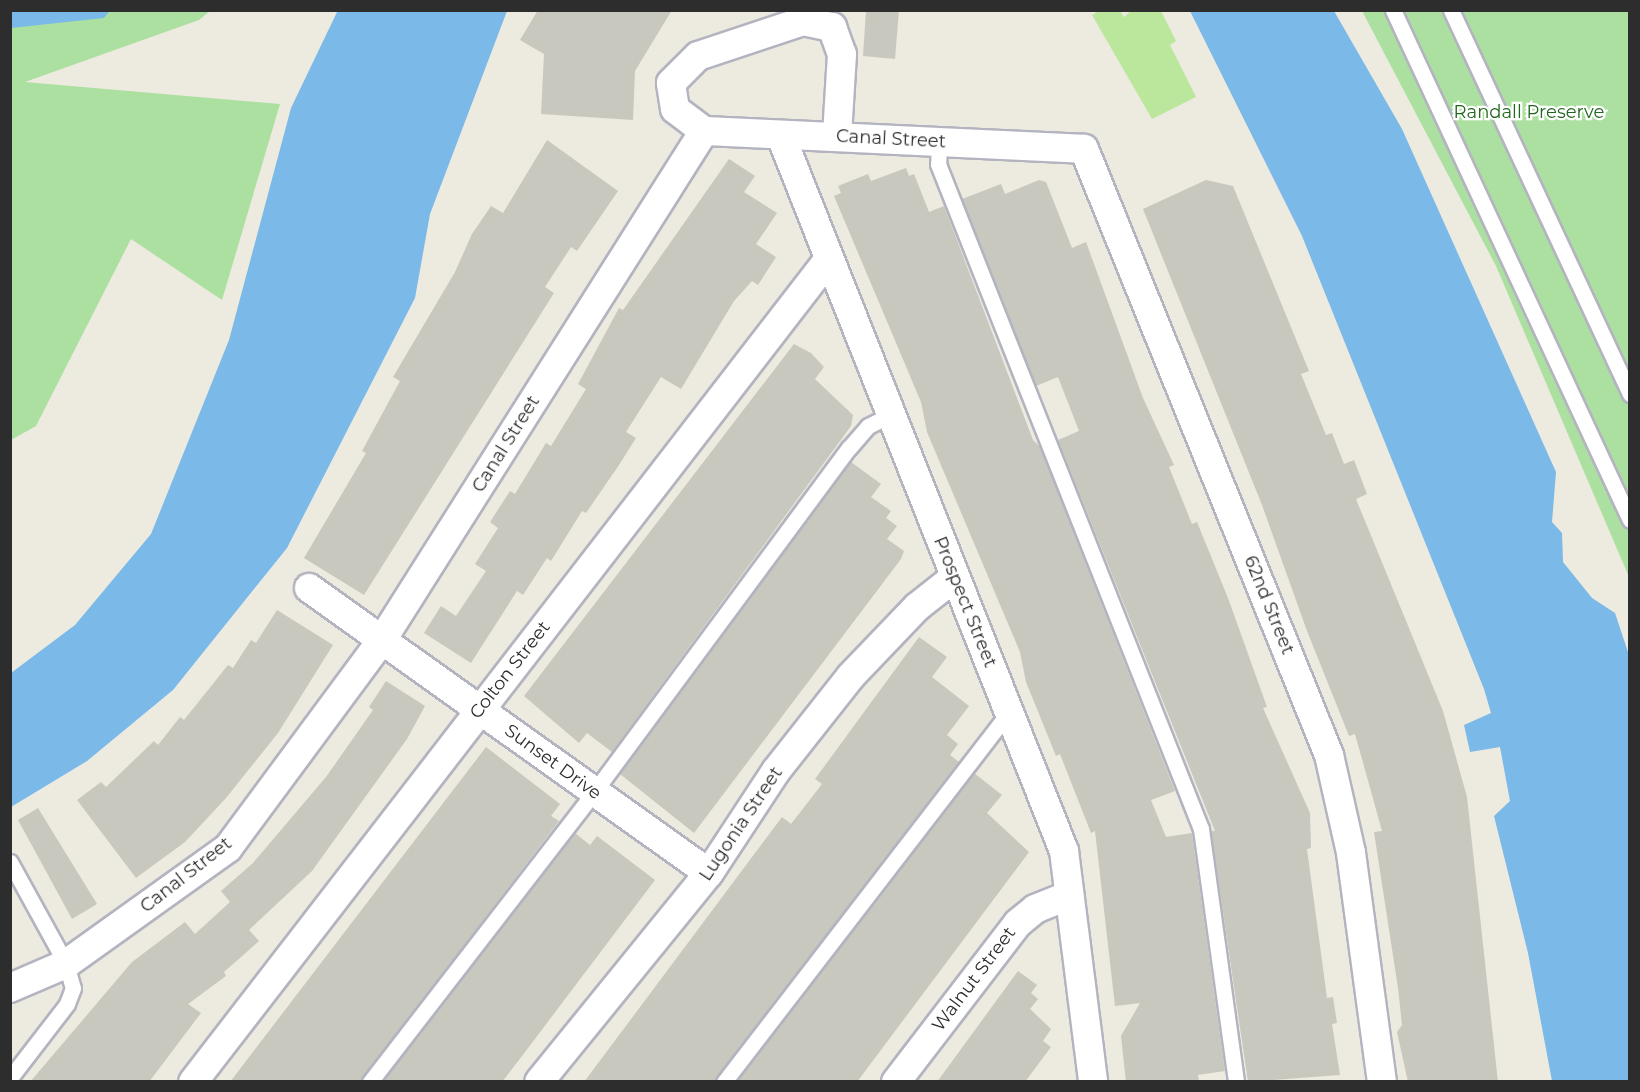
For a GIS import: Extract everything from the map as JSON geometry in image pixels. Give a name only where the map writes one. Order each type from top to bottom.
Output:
[{"type":"street","points":[[704,131],[675,109],[671,83],[698,56],[803,21],[832,27],[842,54],[837,135]]},
{"type":"street","name":"Canal Street","points":[[10,988],[66,964],[228,848],[382,640],[704,131],[781,136],[837,135],[1084,149]]},
{"type":"street","name":"Prospect Street","points":[[781,136],[828,260],[1065,851],[1067,896],[1092,1081]]},
{"type":"street","name":"62nd Street","points":[[1084,149],[1329,755],[1352,853],[1382,1082]]},
{"type":"street","name":"Colton Street","points":[[193,1082],[828,260]]},
{"type":"street","name":"Lugonia Street","points":[[539,1082],[709,873],[776,771],[851,676],[917,607],[955,577]]},
{"type":"street","name":"Sunset Drive","points":[[309,588],[709,873]]},
{"type":"street","name":"Walnut Street","points":[[896,1082],[1018,922],[1035,909],[1067,896]]},
{"type":"lane","points":[[1393,10],[1629,520]]},
{"type":"lane","points":[[1451,10],[1629,394]]},
{"type":"lane","points":[[939,141],[938,164],[1201,829],[1236,1082]]},
{"type":"lane","points":[[370,1082],[594,792],[849,448],[868,426],[891,415]]},
{"type":"lane","points":[[724,1082],[1009,712]]},
{"type":"lane","points":[[10,862],[66,964],[73,988],[67,1004],[10,1078]]},
{"type":"green space","points":[[1101,10],[1120,11],[1124,17],[1131,11],[1161,11],[1176,41],[1170,45],[1196,97],[1152,119],[1092,15]]},
{"type":"green space","points":[[11,11],[210,11],[199,20],[25,82],[280,104],[222,300],[131,239],[36,426],[11,440]]},
{"type":"green space","name":"Randall Preserve","points":[[1362,11],[1629,11],[1629,577],[1496,266]]},
{"type":"water","points":[[338,10],[507,11],[430,214],[415,298],[287,548],[173,690],[87,761],[11,807],[11,673],[75,625],[151,534],[229,340],[291,108]]},
{"type":"water","points":[[10,11],[110,11],[104,18],[11,28]]},
{"type":"water","points":[[1190,11],[1334,11],[1402,129],[1556,472],[1552,522],[1562,533],[1563,562],[1592,598],[1615,613],[1630,658],[1629,1081],[1552,1081],[1528,953],[1494,816],[1510,801],[1500,747],[1470,752],[1464,725],[1491,713],[1484,689],[1302,236]]},
{"type":"building","points":[[538,10],[672,10],[635,71],[633,120],[541,114],[544,54],[520,40]]},
{"type":"building","points":[[866,10],[899,10],[895,59],[863,56]]},
{"type":"building","points":[[547,140],[618,191],[577,251],[571,247],[545,287],[554,293],[364,595],[304,558],[366,453],[362,451],[400,381],[393,377],[455,272],[472,234],[491,206],[503,213]]},
{"type":"building","points":[[729,159],[755,176],[744,192],[777,213],[756,244],[776,257],[758,285],[752,281],[734,301],[681,389],[661,377],[626,432],[636,438],[619,465],[586,513],[582,511],[551,561],[547,558],[523,595],[517,591],[471,663],[424,633],[441,606],[456,616],[486,571],[475,564],[498,528],[490,522],[510,491],[515,494],[546,443],[551,446],[586,389],[578,384],[619,308],[623,310]]},
{"type":"building","points":[[906,168],[909,176],[914,174],[929,212],[944,206],[1033,440],[1040,447],[1175,791],[1151,800],[1166,837],[1192,833],[1225,1071],[1198,1075],[1199,1082],[1126,1082],[1121,1036],[1140,1003],[1115,1006],[1095,831],[1091,833],[1060,754],[1056,756],[1026,682],[1020,652],[927,432],[921,402],[834,196],[841,193],[838,186],[868,174],[871,181]]},
{"type":"building","points":[[1039,180],[1046,182],[1072,248],[1086,242],[1143,398],[1174,465],[1169,467],[1192,524],[1197,522],[1228,598],[1267,707],[1263,708],[1310,813],[1311,848],[1307,849],[1327,998],[1333,997],[1337,1023],[1332,1024],[1340,1075],[1248,1082],[1211,831],[1215,831],[1058,440],[1079,431],[1058,377],[1036,386],[962,199],[1001,184],[1005,194]]},
{"type":"building","points":[[1206,180],[1233,186],[1309,371],[1301,374],[1326,435],[1332,433],[1344,464],[1354,460],[1367,494],[1356,499],[1443,711],[1467,797],[1498,1082],[1408,1082],[1397,1032],[1402,1025],[1398,988],[1374,832],[1382,831],[1355,734],[1349,736],[1307,631],[1262,505],[1143,209]]},
{"type":"building","points":[[794,344],[811,353],[824,367],[815,379],[853,415],[851,426],[612,752],[587,733],[579,743],[524,696]]},
{"type":"building","points":[[851,462],[881,484],[871,497],[891,511],[886,518],[897,526],[887,539],[904,551],[901,559],[694,833],[620,774]]},
{"type":"building","points":[[277,610],[333,645],[278,733],[226,798],[185,842],[136,878],[77,800],[101,782],[106,787],[154,741],[158,745],[180,717],[184,720],[228,665],[233,668],[251,640],[256,643]]},
{"type":"building","points":[[919,637],[947,657],[932,677],[969,706],[947,735],[958,744],[950,755],[959,762],[714,1082],[584,1082],[782,817],[791,824],[822,784],[815,779]]},
{"type":"building","points":[[386,681],[425,706],[407,739],[312,871],[249,930],[259,941],[224,972],[226,976],[188,1004],[201,1013],[149,1082],[30,1082],[132,962],[185,922],[195,934],[230,902],[221,891],[253,863],[326,777],[373,710],[369,707]]},
{"type":"building","points":[[486,747],[560,804],[551,816],[559,821],[360,1082],[230,1082]]},
{"type":"building","points":[[974,773],[1002,795],[987,813],[1029,852],[857,1082],[737,1082]]},
{"type":"building","points":[[38,808],[97,904],[72,919],[18,820]]},
{"type":"building","points":[[575,833],[590,845],[597,836],[655,880],[519,1060],[502,1082],[383,1082]]},
{"type":"building","points":[[1018,971],[1037,985],[1031,993],[1038,999],[1030,1009],[1051,1029],[1043,1041],[1051,1047],[1025,1082],[937,1082]]}]
